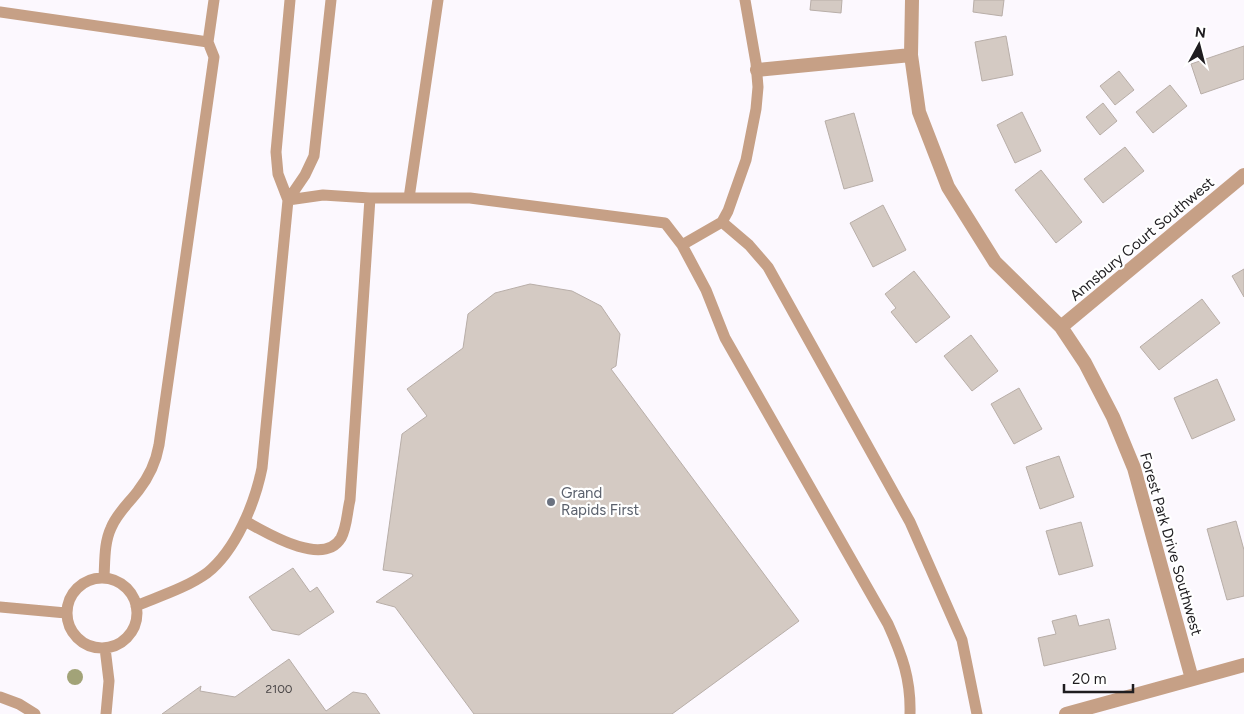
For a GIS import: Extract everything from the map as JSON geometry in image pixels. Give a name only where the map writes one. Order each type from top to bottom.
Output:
[{"type":"street","name":"Forest Park Drive Southwest","points":[[912,0],[911,55],[919,112],[948,187],[995,262],[1061,327],[1086,363],[1113,417],[1134,468],[1192,679]]},
{"type":"street","points":[[757,70],[911,55]]},
{"type":"street","name":"Annsbury Court Southwest","points":[[1061,327],[1244,175]]},
{"type":"street","points":[[1066,714],[1244,665]]},
{"type":"lane","points":[[104,577],[105,547],[111,528],[123,509],[145,482],[157,458],[214,57],[208,42],[214,0]]},
{"type":"lane","points":[[136,606],[180,588],[217,564],[245,521],[256,493],[262,468],[288,200],[278,174],[276,152],[290,0]]},
{"type":"lane","points":[[288,200],[305,175],[314,156],[331,0]]},
{"type":"lane","points":[[408,198],[438,0]]},
{"type":"lane","points":[[682,245],[722,222],[740,178],[749,147],[758,99],[757,70],[745,0]]},
{"type":"lane","points":[[0,12],[208,42]]},
{"type":"lane","points":[[288,200],[323,195],[370,198],[470,198],[665,223],[682,245],[706,290],[725,338],[888,624],[902,654],[907,672],[910,692],[910,714]]},
{"type":"lane","points":[[245,521],[290,545],[314,549],[326,548],[336,543],[344,531],[350,500],[370,198]]},
{"type":"lane","points":[[722,222],[750,245],[768,267],[910,522],[962,640],[977,714]]},
{"type":"lane","points":[[104,577],[115,580],[125,586],[132,595],[136,606],[137,618],[133,629],[126,638],[116,645],[105,648],[93,647],[82,642],[68,624],[66,613],[68,601],[74,591],[87,581],[104,577]]},
{"type":"lane","points":[[0,607],[66,613]]},
{"type":"lane","points":[[105,648],[109,680],[106,714]]},
{"type":"lane","points":[[0,696],[19,704],[35,714]]},
{"type":"building","points":[[811,0],[842,0],[841,13],[810,10]]},
{"type":"building","points":[[974,0],[1004,0],[1002,16],[973,12]]},
{"type":"building","points":[[1006,36],[1013,75],[982,81],[975,42]]},
{"type":"building","points":[[1244,46],[1244,79],[1201,94],[1191,64]]},
{"type":"building","points":[[1119,71],[1134,90],[1115,105],[1100,86]]},
{"type":"building","points":[[1170,85],[1187,106],[1153,133],[1136,112]]},
{"type":"building","points":[[1103,103],[1117,121],[1100,135],[1086,117]]},
{"type":"building","points":[[1022,112],[1041,151],[1015,163],[997,125]]},
{"type":"building","points":[[854,113],[873,181],[844,189],[825,121]]},
{"type":"building","points":[[1125,147],[1144,171],[1103,203],[1084,179]]},
{"type":"building","points":[[1041,170],[1082,222],[1056,243],[1015,190]]},
{"type":"building","points":[[883,205],[906,250],[873,267],[850,223]]},
{"type":"building","points":[[1244,269],[1244,297],[1232,276]]},
{"type":"building","points":[[914,271],[950,317],[916,343],[891,312],[896,308],[885,294]]},
{"type":"building","name":"Grand Rapids First","points":[[530,284],[572,291],[601,306],[620,334],[616,366],[611,369],[799,621],[672,714],[474,714],[395,607],[376,602],[413,576],[412,574],[383,570],[402,434],[427,416],[407,389],[463,348],[468,314],[495,293]]},
{"type":"building","points":[[1202,299],[1220,323],[1159,370],[1140,347]]},
{"type":"building","points":[[971,335],[998,371],[972,391],[944,356]]},
{"type":"building","points":[[1217,379],[1235,420],[1192,439],[1174,398]]},
{"type":"building","points":[[1019,388],[1042,429],[1014,444],[991,404]]},
{"type":"building","points":[[1059,456],[1074,497],[1040,509],[1026,467]]},
{"type":"building","points":[[1236,521],[1244,550],[1244,596],[1227,600],[1207,529]]},
{"type":"building","points":[[1081,522],[1093,566],[1059,575],[1046,531]]},
{"type":"building","points":[[293,568],[310,592],[317,587],[334,612],[299,635],[272,630],[249,597]]},
{"type":"building","points":[[1076,615],[1079,626],[1109,619],[1116,649],[1044,666],[1038,638],[1056,634],[1052,621]]},
{"type":"building","points":[[289,659],[326,711],[353,692],[366,694],[380,714],[162,714],[201,686],[200,691],[235,697]]},
{"type":"place","name":"Grand Rapids First","points":[[551,502]]}]
